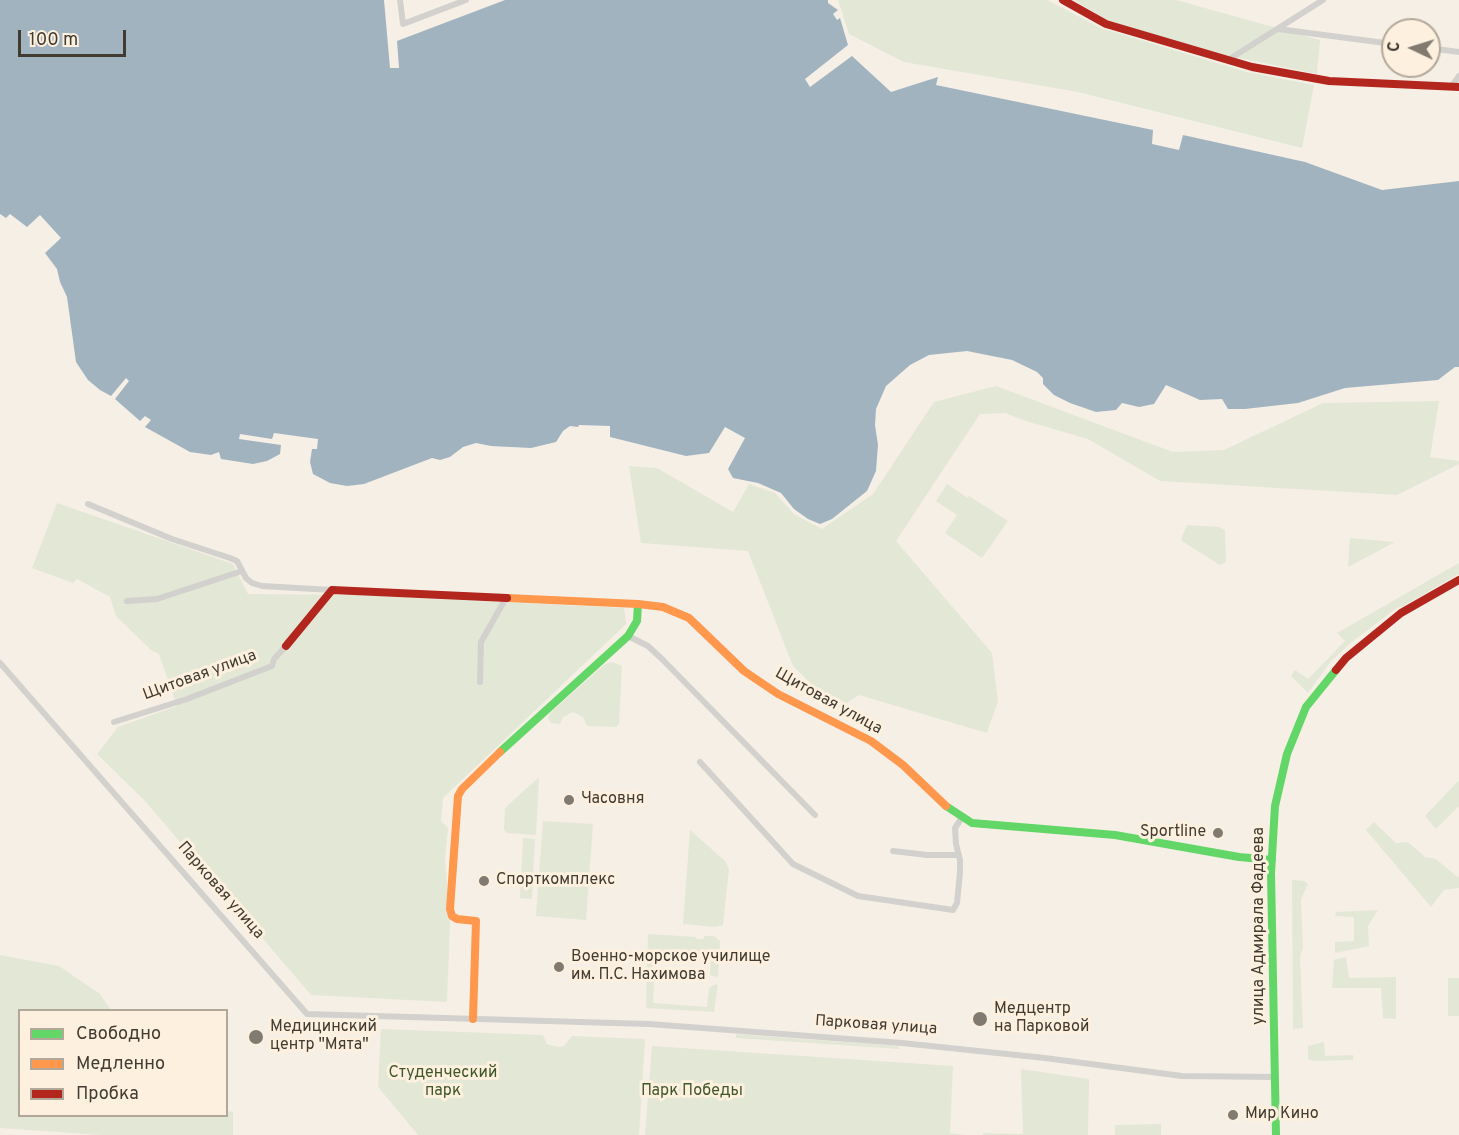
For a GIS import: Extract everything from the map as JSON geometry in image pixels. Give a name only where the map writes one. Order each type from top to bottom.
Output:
[{"type":"street","points":[[400,0],[403,24],[466,0]]},
{"type":"street","points":[[1063,0],[1106,24],[1252,68],[1329,81],[1455,87],[1459,76]]},
{"type":"street","points":[[1227,60],[1323,0]]},
{"type":"street","points":[[1278,29],[1381,42]]},
{"type":"street","points":[[1441,50],[1459,52]]},
{"type":"street","name":"Щитовая улица","points":[[88,504],[172,539],[237,561],[252,583],[262,586],[663,607],[689,618],[744,671],[778,694],[871,741],[903,765],[939,801],[972,823],[1115,835],[1239,857],[1272,860]]},
{"type":"street","points":[[127,600],[157,599],[242,571]]},
{"type":"street","name":"улица Адмирала Фадеева","points":[[1276,1135],[1272,860],[1275,806],[1287,754],[1306,707],[1346,658],[1401,613],[1459,580]]},
{"type":"street","name":"Щитовая улица","points":[[114,722],[186,699],[272,666],[274,659],[332,590]]},
{"type":"street","points":[[480,682],[481,642],[506,598]]},
{"type":"street","points":[[472,1019],[476,921],[457,919],[452,916],[450,909],[458,796],[462,789],[490,762],[628,636],[637,621],[638,604]]},
{"type":"street","points":[[628,636],[648,646],[663,660],[815,816]]},
{"type":"street","name":"Парковая улица","points":[[0,663],[307,1014],[649,1024],[902,1042],[1182,1076],[1275,1077]]},
{"type":"street","points":[[699,762],[793,864],[858,896],[953,910],[957,903],[960,872],[956,828],[963,816]]},
{"type":"street","points":[[893,851],[927,855],[959,855]]},
{"type":"green space","points":[[838,0],[1047,0],[1101,28],[1247,72],[1314,85],[1302,148],[1078,92],[904,62],[849,34]]},
{"type":"green space","points":[[1074,0],[1176,0],[1320,40],[1317,74],[1225,55],[1110,22]]},
{"type":"green space","points":[[996,386],[1173,452],[1224,450],[1323,403],[1439,401],[1430,457],[1459,461],[1459,464],[1397,495],[1160,481],[1088,439],[1005,413],[980,414],[896,541],[992,653],[998,701],[987,733],[859,695],[837,709],[793,666],[748,551],[641,543],[629,466],[657,468],[733,512],[749,484],[775,493],[795,515],[822,529],[873,494],[934,402]]},
{"type":"green space","points":[[947,484],[1008,521],[982,558],[945,533],[957,515],[936,501]]},
{"type":"green space","points":[[57,503],[233,564],[248,594],[355,595],[624,608],[626,624],[443,798],[441,821],[448,828],[445,860],[450,923],[447,1002],[311,995],[145,801],[97,754],[118,727],[177,706],[159,654],[151,650],[116,616],[110,597],[77,579],[73,583],[32,568]]},
{"type":"green space","points":[[1187,525],[1219,527],[1225,530],[1226,562],[1220,565],[1182,541]]},
{"type":"green space","points":[[1350,538],[1395,542],[1348,567]]},
{"type":"green space","points":[[1459,563],[1459,574],[1398,607],[1352,642],[1331,661],[1308,693],[1291,676],[1295,670],[1308,679],[1345,641],[1337,633]]},
{"type":"green space","points":[[612,662],[622,666],[619,724],[616,727],[587,726],[583,717],[573,712],[563,717],[560,724],[551,723],[548,718],[550,713],[605,664]]},
{"type":"green space","points":[[539,777],[536,835],[507,833],[504,830],[505,808]]},
{"type":"green space","points":[[1459,780],[1459,806],[1436,829],[1425,816]]},
{"type":"green space","points":[[543,821],[593,824],[586,920],[536,916]]},
{"type":"green space","points":[[1374,822],[1396,843],[1408,842],[1425,857],[1436,859],[1459,877],[1459,888],[1444,890],[1431,907],[1366,830]]},
{"type":"green space","points":[[690,830],[725,861],[729,869],[723,925],[715,927],[683,924]]},
{"type":"green space","points":[[523,838],[535,839],[532,899],[520,898]]},
{"type":"green space","points":[[1292,880],[1305,881],[1308,884],[1301,899],[1303,948],[1300,956],[1303,1028],[1293,1029]]},
{"type":"green space","points":[[1378,910],[1368,926],[1369,946],[1335,953],[1335,942],[1354,941],[1354,917],[1335,916],[1336,912]]},
{"type":"green space","points":[[648,934],[696,937],[697,939],[714,936],[720,941],[718,976],[716,977],[710,975],[711,954],[656,951],[653,1003],[707,1007],[709,988],[716,984],[718,985],[714,1012],[646,1008]]},
{"type":"green space","points":[[0,955],[59,966],[100,994],[110,1009],[18,1009],[18,1117],[228,1117],[228,1111],[233,1112],[233,1135],[101,1135],[0,1128]]},
{"type":"green space","points":[[1346,957],[1349,978],[1396,977],[1396,1019],[1383,1018],[1381,988],[1332,988],[1334,960]]},
{"type":"green space","points":[[1448,978],[1459,978],[1459,1016],[1448,1016]]},
{"type":"green space","name":"Студенческий парк","points":[[381,1029],[543,1035],[547,1044],[558,1047],[564,1046],[572,1036],[645,1039],[639,1135],[418,1135],[378,1087]]},
{"type":"green space","points":[[736,1034],[899,1046],[899,1049],[736,1038]]},
{"type":"green space","points":[[1324,1042],[1325,1056],[1353,1055],[1353,1060],[1314,1061],[1308,1059],[1308,1046]]},
{"type":"green space","name":"Парк Победы","points":[[652,1046],[953,1066],[950,1133],[965,1135],[645,1135]]},
{"type":"green space","points":[[1021,1069],[1089,1079],[1088,1135],[983,1135],[983,1133],[1023,1134]]},
{"type":"green space","points":[[1161,1124],[1161,1135],[1115,1135],[1115,1125]]},
{"type":"water","points":[[0,0],[384,0],[390,68],[399,68],[397,41],[505,0],[828,0],[828,3],[838,10],[833,14],[837,20],[840,18],[848,45],[805,79],[810,87],[852,56],[891,92],[938,77],[936,85],[1153,130],[1152,144],[1179,150],[1183,135],[1305,162],[1382,190],[1459,181],[1459,367],[1455,367],[1438,380],[1345,388],[1298,403],[1245,409],[1228,409],[1222,399],[1200,400],[1166,385],[1154,404],[1139,407],[1122,403],[1116,410],[1096,412],[1054,395],[1043,384],[1043,378],[1037,372],[1012,360],[967,351],[929,355],[910,365],[886,386],[876,409],[875,425],[878,445],[876,471],[867,491],[832,519],[820,524],[794,509],[781,493],[758,483],[733,478],[728,469],[745,438],[725,427],[709,453],[686,456],[610,437],[610,426],[570,426],[563,431],[556,442],[531,448],[476,443],[463,447],[450,457],[440,460],[432,458],[364,484],[347,486],[330,483],[313,474],[310,462],[312,449],[317,449],[318,439],[274,433],[272,439],[240,434],[239,439],[281,445],[280,454],[267,461],[253,464],[221,459],[219,452],[211,455],[190,452],[145,427],[151,420],[145,416],[140,421],[115,399],[129,381],[126,378],[111,396],[88,380],[76,362],[67,297],[57,269],[45,253],[61,238],[40,215],[27,227],[10,214],[6,218],[0,214]]},
{"type":"traffic: fast","points":[[500,752],[628,636],[637,621],[638,604]]},
{"type":"traffic: fast","points":[[1276,1135],[1271,873],[1275,806],[1287,754],[1306,707],[1336,670]]},
{"type":"traffic: fast","points":[[946,806],[972,823],[1115,835],[1239,857],[1272,860]]},
{"type":"traffic: slow","points":[[507,598],[638,604],[663,607],[689,618],[744,671],[778,694],[871,741],[903,765],[946,806]]},
{"type":"traffic: slow","points":[[473,1019],[476,921],[457,919],[452,916],[450,909],[458,796],[462,789],[500,752]]},
{"type":"traffic: jam","points":[[1063,0],[1106,24],[1252,67],[1329,81],[1459,87]]},
{"type":"traffic: jam","points":[[1336,670],[1346,658],[1401,613],[1459,580]]},
{"type":"traffic: jam","points":[[286,646],[332,590],[507,598]]},
{"type":"place","name":"Часовня","points":[[569,800]]},
{"type":"place","name":"Sportline","points":[[1218,833]]},
{"type":"place","name":"Спорткомплекс","points":[[484,881]]},
{"type":"place","name":"Военно-морское училище им. П.С. Нахимова","points":[[559,967]]},
{"type":"place","name":"Медцентр на Парковой","points":[[980,1019]]},
{"type":"place","name":"Медицинский центр \"Мята\"","points":[[256,1037]]},
{"type":"place","name":"Мир Кино","points":[[1233,1115]]}]
